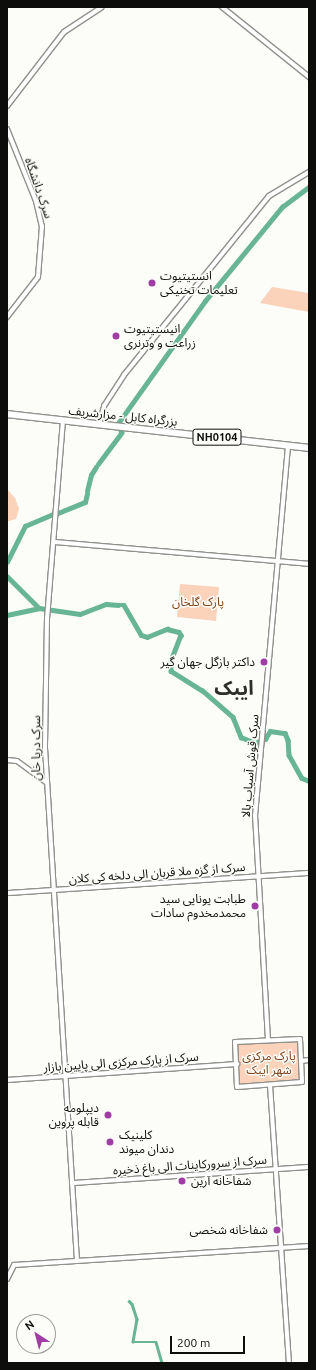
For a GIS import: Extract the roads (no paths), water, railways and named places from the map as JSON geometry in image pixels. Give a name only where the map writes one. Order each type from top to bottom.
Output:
[{"type":"highway","name":"بزرگراه کابل - مزارشریف","points":[[7,414],[309,448]]},
{"type":"street","points":[[7,106],[64,32],[102,7]]},
{"type":"street","points":[[222,7],[309,77]]},
{"type":"street","name":"سرک دانشگاه","points":[[7,129],[36,201],[42,226],[38,277],[7,317]]},
{"type":"street","points":[[99,424],[104,406],[124,375],[269,196],[309,172]]},
{"type":"street","name":"سرک دریا خان","points":[[63,420],[48,618],[46,782],[77,1261]]},
{"type":"street","name":"سرک قوش آسیاب بالا","points":[[268,1040],[257,876],[255,816],[288,446]]},
{"type":"street","points":[[54,542],[309,564]]},
{"type":"street","points":[[7,760],[17,761],[46,782]]},
{"type":"street","name":"سرک از گزه ملا قربان الی دلخه کی کلان","points":[[7,893],[309,873]]},
{"type":"street","points":[[300,1039],[301,1061],[302,1082],[237,1087],[235,1042],[300,1039]]},
{"type":"street","points":[[301,1061],[309,1060]]},
{"type":"street","name":"سرک از پارک مرکزی الی پایین بازار","points":[[7,1080],[237,1064]]},
{"type":"street","points":[[270,1085],[289,1363]]},
{"type":"street","name":"سرک از سرورکاینات الی باغ ذخیره","points":[[72,1183],[309,1167]]},
{"type":"street","points":[[7,1279],[14,1265],[309,1246]]},
{"type":"waterway","points":[[98,464],[121,433],[119,422],[205,301],[282,207],[309,187]]},
{"type":"waterway","points":[[87,491],[91,475],[96,467]]},
{"type":"waterway","points":[[58,513],[85,502],[87,494]]},
{"type":"waterway","points":[[7,562],[25,526],[53,514]]},
{"type":"waterway","points":[[7,576],[39,608]]},
{"type":"waterway","points":[[7,615],[39,608],[80,614],[106,604],[124,605],[141,635],[147,637],[167,629],[179,632],[181,635],[171,661],[171,671],[202,690],[233,717],[241,737],[255,743],[265,739],[270,731],[285,733],[288,740],[289,755],[302,778],[309,781]]},
{"type":"waterway","points":[[129,1301],[132,1304],[137,1319],[133,1342],[156,1342],[162,1363]]},
{"type":"place","name":"انستیتیوت تعلیمات تخنیکی","points":[[152,283]]},
{"type":"place","name":"انیستیتیوت زراعت و وترنری","points":[[116,336]]},
{"type":"place","name":"داکتر بازگل جهان گیر","points":[[264,662]]},
{"type":"place","name":"طبابت یونایی سید محمدمخدوم سادات","points":[[255,906]]},
{"type":"place","name":"دیپلومه قابله پروین","points":[[108,1115]]},
{"type":"place","name":"کلینیک دندان میوند","points":[[110,1142]]},
{"type":"place","name":"شفاخانه آرین","points":[[182,1181]]},
{"type":"place","name":"شفاخانه شخصی","points":[[277,1230]]},
{"type":"district","name":"ایبک","points":[[234,687]]},
{"type":"park label","name":"پارک گلخان","points":[[198,602]]},
{"type":"park label","name":"پارک مرکزی شهر ایبک","points":[[269,1063]]}]
